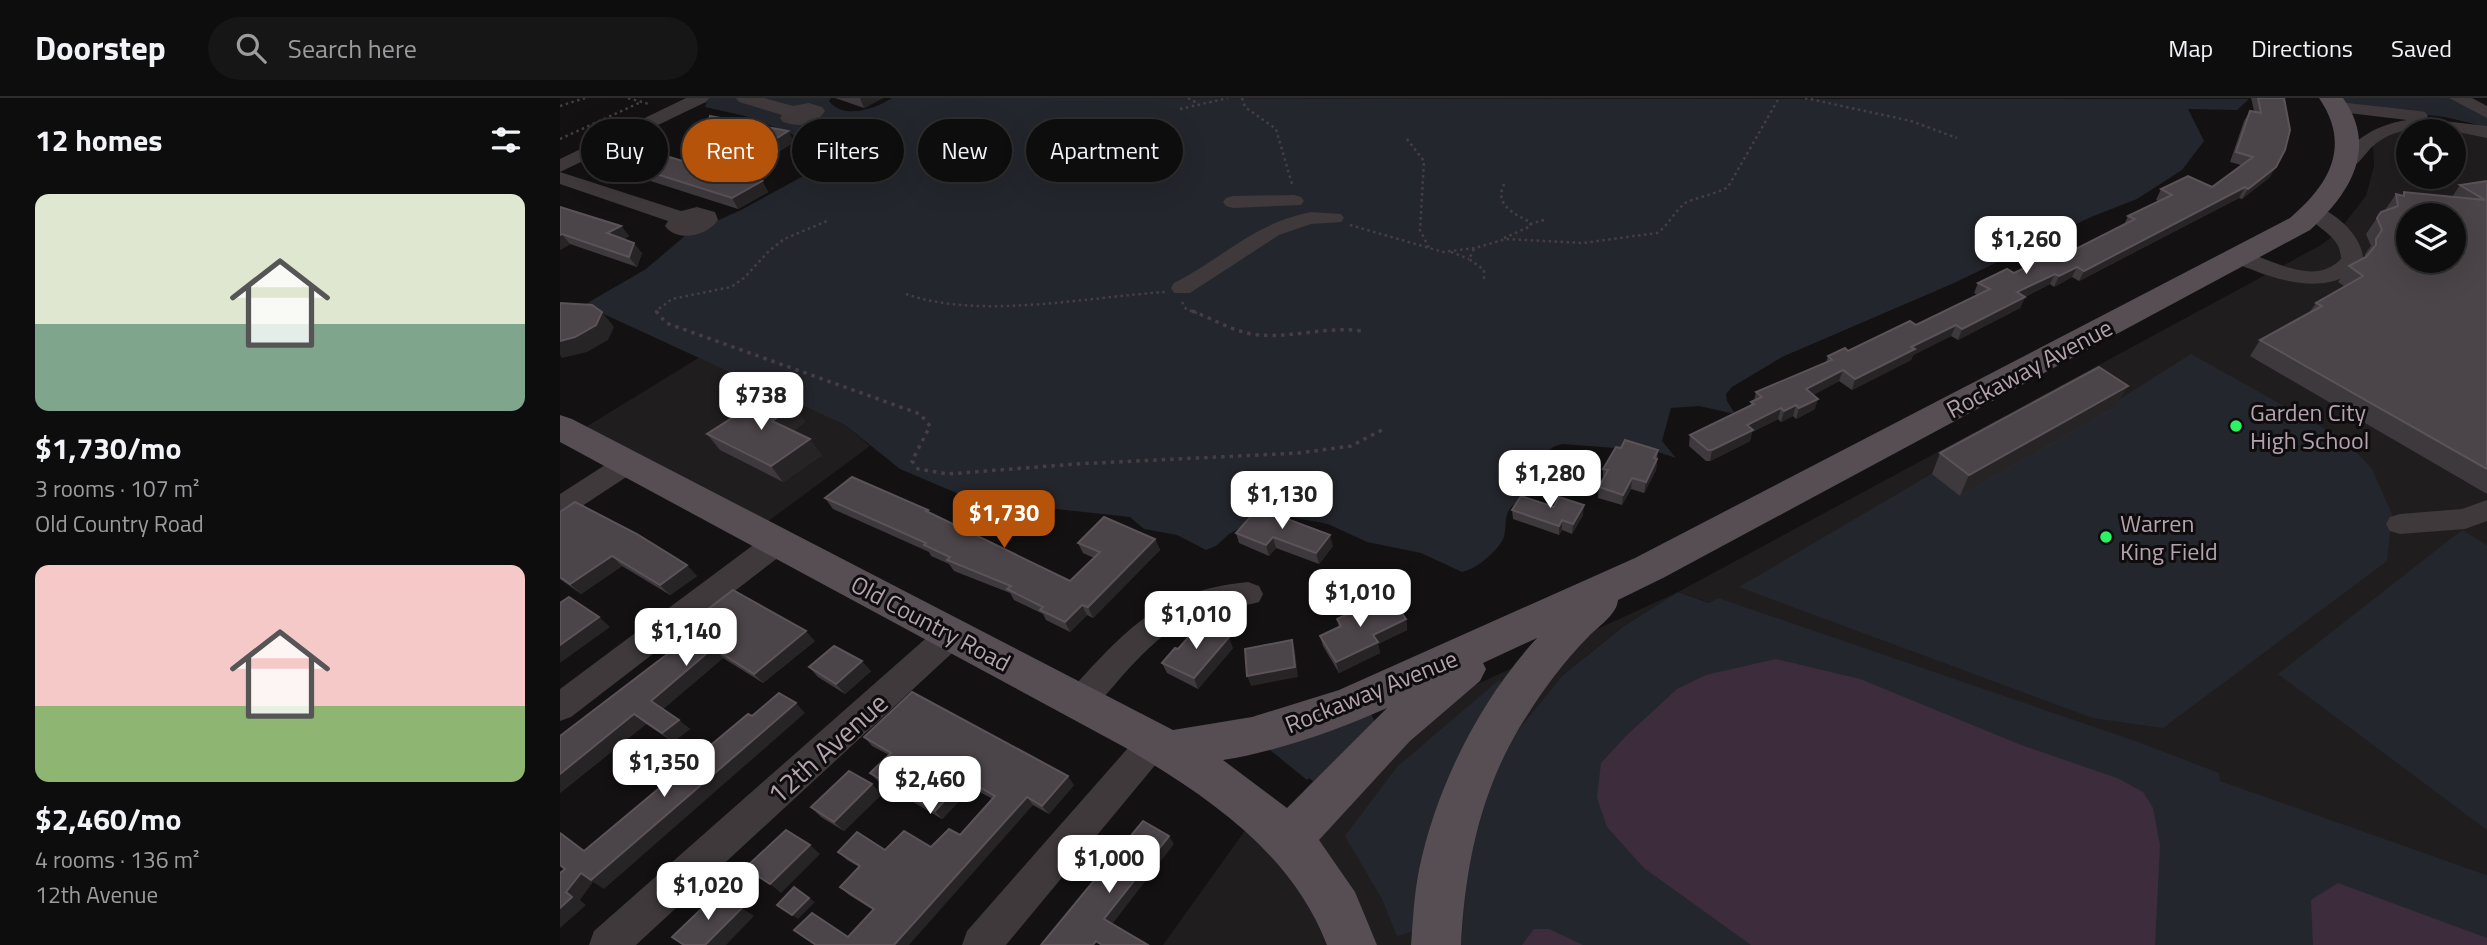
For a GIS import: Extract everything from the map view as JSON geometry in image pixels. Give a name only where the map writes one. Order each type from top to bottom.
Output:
[{"type":"main road","name":"Rockaway Avenue","points":[[1161,746],[1252,736],[1349,705],[1529,624],[1626,578],[2241,257],[2300,224],[2325,203],[2339,181],[2345,165],[2346,123],[2335,102]]},
{"type":"main road","name":"Old Country Road","points":[[560,427],[1080,702],[1215,779],[1289,840],[1311,865],[1352,945]]},
{"type":"main road","name":"Rockaway Avenue","points":[[1436,945],[1444,862],[1482,751],[1519,690],[1567,631],[1626,578]]},
{"type":"main road","name":"Rockaway Avenue","points":[[1289,840],[1396,725],[1434,691],[1529,624]]},
{"type":"street","points":[[560,166],[700,98]]},
{"type":"street","points":[[745,98],[793,112]]},
{"type":"street","points":[[2458,98],[2487,113]]},
{"type":"street","points":[[2335,102],[2448,119],[2487,130]]},
{"type":"street","points":[[2345,165],[2366,142],[2378,134],[2404,126],[2430,124],[2487,130]]},
{"type":"street","points":[[560,178],[681,218]]},
{"type":"street","points":[[1233,202],[1294,201]]},
{"type":"street","points":[[1175,292],[1215,270],[1276,226],[1294,201]]},
{"type":"street","points":[[2241,257],[2273,270],[2305,277],[2332,276],[2343,271],[2351,264],[2351,248],[2332,225],[2314,212]]},
{"type":"street","points":[[1276,226],[1310,218],[1334,218]]},
{"type":"street","points":[[560,507],[628,463]]},
{"type":"street","points":[[2400,524],[2465,519],[2487,510]]},
{"type":"street","points":[[560,707],[778,542]]},
{"type":"street","points":[[1080,702],[1130,648],[1175,613],[1195,603],[1218,597],[1248,594]]},
{"type":"street","name":"12th Avenue","points":[[608,945],[952,635]]},
{"type":"street","points":[[981,945],[1161,746]]},
{"type":"path","points":[[560,106],[585,98]]},
{"type":"path","points":[[628,98],[657,107]]},
{"type":"path","points":[[1188,98],[1202,103]]},
{"type":"path","points":[[1180,109],[1228,98]]},
{"type":"path","points":[[1242,98],[1245,107],[1276,129],[1294,201]]},
{"type":"path","points":[[1489,243],[1506,239],[1595,242],[1657,233],[1665,228],[1686,202],[1723,192],[1728,187],[1779,98]]},
{"type":"path","points":[[1805,98],[1911,121],[1956,138]]},
{"type":"path","points":[[560,139],[641,102]]},
{"type":"path","points":[[1407,139],[1421,156],[1425,166],[1421,193],[1422,239],[1431,249]]},
{"type":"path","points":[[1506,181],[1501,188],[1502,203],[1511,213],[1530,224]]},
{"type":"path","points":[[1334,218],[1469,259],[1484,270],[1484,282]]},
{"type":"path","points":[[1448,252],[1475,248],[1544,220]]},
{"type":"path","points":[[827,221],[785,238],[742,281],[707,293],[682,295],[661,305],[656,312],[666,323],[920,414],[930,426],[928,434],[913,454],[912,461],[918,469],[948,474],[1076,464],[1299,453],[1351,446],[1382,430]]},
{"type":"path","points":[[1469,259],[1475,248]]},
{"type":"path","points":[[906,293],[928,303],[969,304],[1093,300],[1175,292],[1186,309],[1242,332],[1272,336],[1320,330],[1362,331]]},
{"type":"shaded area","points":[[708,98],[831,98],[829,101],[835,107],[851,111],[868,109],[892,98],[2249,99],[2237,110],[2188,109],[2204,141],[2182,170],[2137,199],[2091,217],[1954,283],[1782,357],[1732,387],[1726,394],[1735,414],[1699,406],[1671,408],[1662,441],[1676,458],[1655,451],[1563,444],[1547,451],[1527,489],[1509,510],[1500,544],[1480,564],[1462,572],[1421,553],[1367,542],[1328,524],[1268,513],[1206,550],[1177,535],[1144,529],[1130,517],[973,500],[900,469],[845,425],[584,305],[646,269],[686,235],[743,209],[792,182],[904,182],[904,119],[792,119],[792,134],[778,128],[778,119],[753,119],[705,107]]},
{"type":"shaded area","points":[[2336,98],[2450,98],[2487,116],[2487,127],[2466,122],[2466,119],[2341,105]]},
{"type":"shaded area","name":"Garden City High School","points":[[2466,131],[2487,133],[2487,875],[1678,592],[2321,245],[2337,233],[2366,196],[2374,166],[2373,145],[2388,134],[2396,132],[2396,189],[2466,189]]},
{"type":"shaded area","name":"Warren King Field","points":[[2191,354],[2345,440],[2372,469],[2392,514],[2387,561],[2163,728],[2093,718],[1739,587],[2090,381],[2120,399]]},
{"type":"shaded area","points":[[700,357],[845,425],[870,446],[759,528],[576,433]]},
{"type":"shaded area","points":[[2462,530],[2487,545],[2487,830],[2278,674]]},
{"type":"shaded area","points":[[1678,592],[1624,626],[1563,675],[1461,937],[1461,945],[1163,945],[1259,811],[1291,841],[1399,720]]},
{"type":"shaded area","points":[[1678,592],[1709,603],[1718,598],[2135,741],[2219,773],[2220,781],[2487,875],[2487,945],[1461,945],[1471,829],[1511,739],[1563,675],[1624,626]]},
{"type":"shaded area","points":[[1776,659],[1860,679],[2021,745],[2117,778],[2143,792],[2153,808],[2160,845],[2155,945],[1751,945],[1644,868],[1607,827],[1597,798],[1601,763],[1677,689],[1706,675]]},
{"type":"shaded area","points":[[1499,680],[1509,688],[1414,931],[1397,936],[1382,899],[1345,836],[1397,767]]},
{"type":"shaded area","points":[[1370,712],[1376,724],[1308,794],[1304,791],[1313,781],[1309,778],[1307,780],[1265,746]]},
{"type":"shaded area","points":[[2338,883],[2487,938],[2487,945],[2313,945],[2311,900]]},
{"type":"shaded area","points":[[1534,929],[1549,929],[1583,945],[1522,945]]},
{"type":"building","points":[[2258,98],[2284,98],[2290,130],[2285,150],[2276,167],[2248,189],[2245,187],[2084,271],[2077,267],[2017,292],[2025,297],[1962,329],[1956,325],[1855,379],[1843,370],[1806,389],[1818,399],[1799,408],[1796,405],[1784,411],[1781,408],[1747,425],[1753,430],[1712,450],[1708,450],[1690,435],[1754,404],[1751,402],[1762,397],[1756,392],[1832,360],[1828,356],[1845,348],[1848,351],[1910,321],[1916,325],[1990,289],[1978,283],[2007,269],[2014,273],[2068,247],[2074,250],[2135,219],[2128,216],[2172,195],[2161,189],[2188,176],[2212,187],[2253,157],[2236,152],[2250,111],[2261,113]]},
{"type":"building","points":[[778,129],[788,131],[778,137]]},
{"type":"building","points":[[668,157],[682,161],[682,182],[760,182],[732,198],[668,178]]},
{"type":"building","points":[[2487,181],[2487,469],[2260,340],[2322,306],[2316,303],[2363,276],[2349,266],[2366,257],[2376,245],[2376,239],[2382,230],[2377,218],[2381,212],[2396,207],[2396,273],[2466,273],[2466,203],[2398,203],[2396,194],[2404,196],[2404,192],[2485,200],[2466,189],[2466,184]]},
{"type":"building","points":[[560,207],[621,226],[607,233],[634,243],[629,257],[560,235]]},
{"type":"building","points":[[560,303],[592,305],[602,312],[596,325],[575,337],[560,341]]},
{"type":"building","points":[[2099,367],[2128,386],[1969,475],[1940,453]]},
{"type":"building","points":[[768,395],[794,406],[772,421],[810,439],[771,466],[707,434]]},
{"type":"building","points":[[1625,440],[1658,450],[1654,458],[1657,459],[1646,482],[1632,478],[1623,495],[1599,487],[1608,470],[1603,469],[1616,447],[1621,448]]},
{"type":"building","points":[[852,477],[928,510],[926,511],[1070,581],[1100,552],[1078,543],[1104,517],[1155,539],[1088,607],[1082,605],[1065,622],[1040,610],[1043,607],[1007,589],[1011,586],[947,560],[950,557],[924,545],[926,543],[825,498]]},
{"type":"building","points":[[1521,496],[1554,507],[1559,497],[1584,505],[1573,524],[1562,520],[1559,526],[1512,510]]},
{"type":"building","points":[[575,502],[637,534],[687,565],[660,585],[612,556],[570,584],[560,577],[560,512]]},
{"type":"building","points":[[1258,508],[1330,535],[1316,553],[1273,537],[1266,545],[1236,533]]},
{"type":"building","points":[[733,590],[806,631],[754,674],[713,648],[651,701],[679,720],[662,733],[634,714],[560,774],[560,736],[670,652],[660,646]]},
{"type":"building","points":[[569,597],[599,617],[560,645],[560,603]]},
{"type":"building","points":[[1378,600],[1385,610],[1396,605],[1406,619],[1373,635],[1378,642],[1336,662],[1320,636],[1341,626],[1337,619]]},
{"type":"building","points":[[1200,624],[1229,637],[1194,678],[1162,663],[1175,648],[1178,649]]},
{"type":"building","points":[[1292,640],[1295,667],[1247,676],[1245,649]]},
{"type":"building","points":[[834,646],[862,661],[836,684],[809,667]]},
{"type":"building","points":[[912,692],[1068,776],[1042,806],[1027,797],[894,945],[816,945],[794,930],[812,913],[848,937],[874,909],[840,887],[860,866],[838,852],[857,832],[885,850],[904,831],[931,847],[949,829],[960,835],[995,796],[965,779],[935,811],[870,773],[891,753],[864,737]]},
{"type":"building","points":[[779,693],[796,703],[591,880],[581,873],[566,892],[572,897],[560,908],[560,873],[565,869],[560,865],[560,833],[584,851],[748,714],[752,716]]},
{"type":"building","points":[[849,771],[872,784],[834,822],[811,807]]},
{"type":"building","points":[[1143,821],[1169,836],[1104,919],[1148,945],[1102,945],[1096,941],[1093,945],[1041,945]]},
{"type":"building","points":[[786,830],[810,845],[770,884],[745,868]]},
{"type":"building","points":[[794,887],[809,898],[792,915],[777,905]]},
{"type":"building","points":[[719,892],[742,908],[705,945],[684,945],[672,937]]},
{"type":"place","name":"Garden City High School","points":[[2236,426]]},
{"type":"place","name":"Warren King Field","points":[[2106,537]]}]
